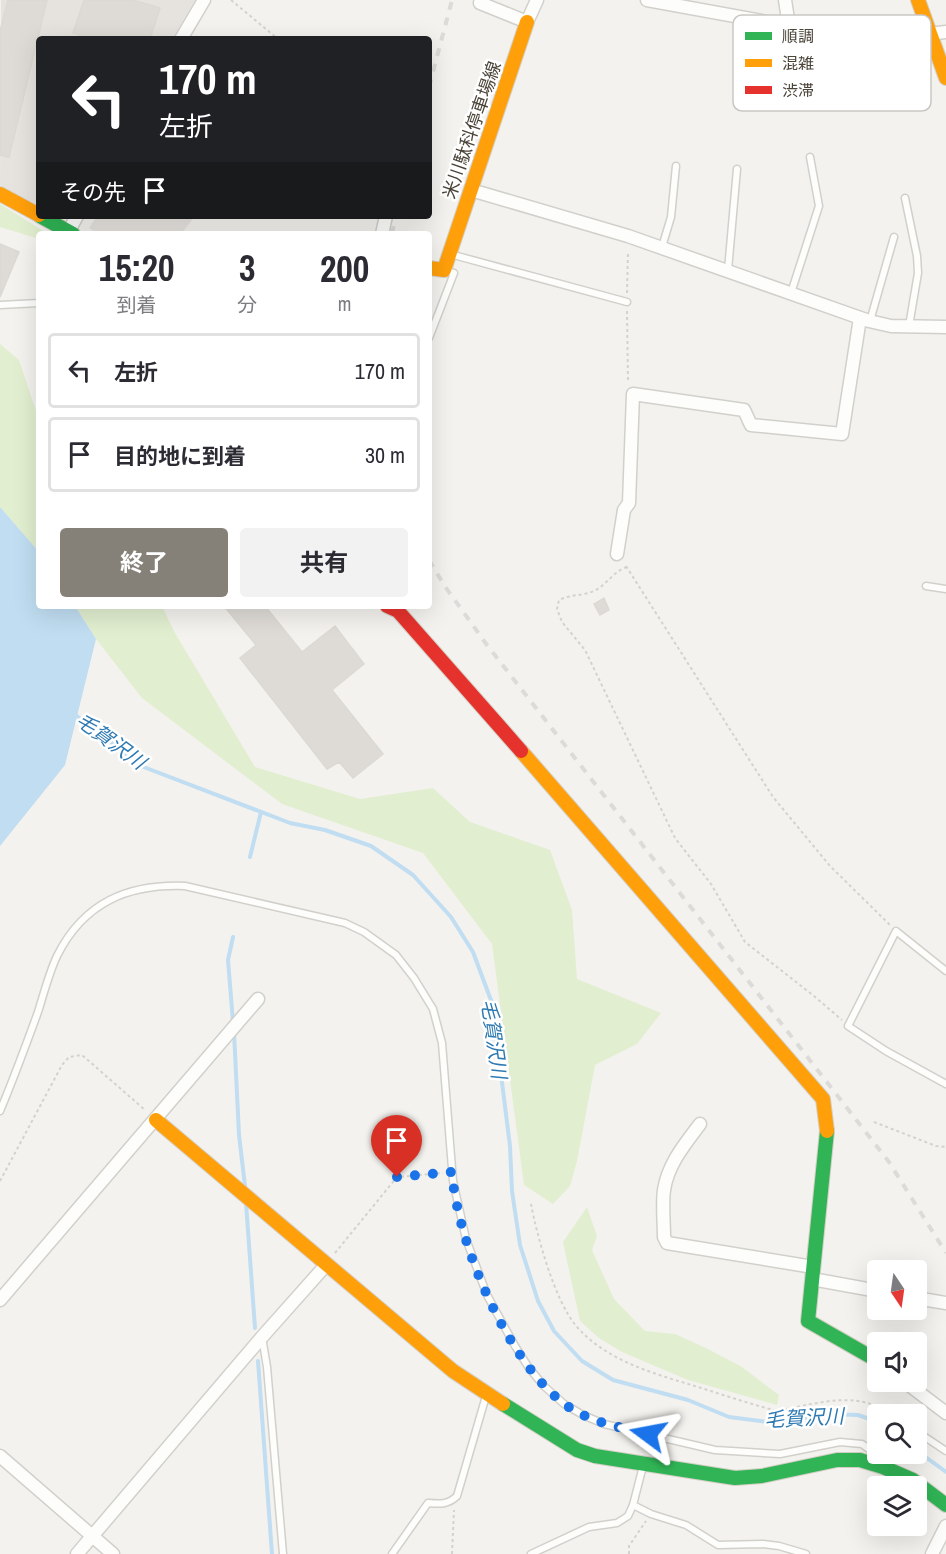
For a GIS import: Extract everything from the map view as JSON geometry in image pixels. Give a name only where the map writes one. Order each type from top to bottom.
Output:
[{"type":"street","points":[[183,36],[204,0]]},
{"type":"street","points":[[481,0],[480,3],[527,22],[537,0]]},
{"type":"street","points":[[646,0],[733,16]]},
{"type":"street","points":[[785,0],[787,15]]},
{"type":"street","points":[[918,0],[924,15]]},
{"type":"street","name":"米川駄科停車場線","points":[[444,270],[527,22]]},
{"type":"street","points":[[946,32],[931,34],[946,78]]},
{"type":"street","points":[[471,190],[662,247],[865,320],[891,326],[946,327]]},
{"type":"street","points":[[0,194],[36,214]]},
{"type":"street","points":[[45,219],[66,231]]},
{"type":"street","points":[[432,268],[444,270]]},
{"type":"street","points":[[617,555],[624,510],[629,503],[633,394],[744,410],[751,425],[842,434],[865,320]]},
{"type":"street","points":[[394,609],[431,647],[823,1099],[827,1130],[808,1322],[867,1355]]},
{"type":"street","points":[[0,1300],[226,1036],[242,1021],[258,999]]},
{"type":"street","points":[[156,1120],[453,1371],[577,1450],[595,1456],[643,1465],[741,1478],[837,1460],[860,1460],[904,1476]]},
{"type":"street","points":[[700,1124],[675,1157],[667,1177],[664,1191],[664,1237],[667,1243],[813,1273],[867,1288]]},
{"type":"street","points":[[77,1554],[326,1264]]},
{"type":"street","points":[[927,1300],[946,1303]]},
{"type":"street","points":[[918,1392],[946,1413]]},
{"type":"street","points":[[0,1456],[113,1554]]},
{"type":"street","points":[[927,1491],[946,1505]]},
{"type":"street","points":[[932,1554],[946,1526]]},
{"type":"lane","points":[[791,293],[819,207],[810,157]]},
{"type":"lane","points":[[662,247],[671,218],[676,166]]},
{"type":"lane","points":[[728,270],[737,170]]},
{"type":"lane","points":[[905,198],[917,256],[918,273],[908,327]]},
{"type":"lane","points":[[865,320],[894,237]]},
{"type":"lane","points":[[450,254],[627,302]]},
{"type":"lane","points":[[432,330],[454,273],[444,270]]},
{"type":"lane","points":[[0,305],[36,303]]},
{"type":"lane","points":[[926,586],[946,589]]},
{"type":"lane","points":[[0,1110],[19,1065],[57,957],[74,928],[98,906],[127,892],[159,885],[185,886],[345,923],[364,932],[396,956],[414,978],[433,1009],[442,1043],[452,1172],[466,1239],[487,1295],[529,1368],[544,1386],[564,1404],[604,1424],[716,1450],[780,1454],[840,1442],[862,1444],[907,1476]]},
{"type":"lane","points":[[946,971],[896,931],[848,1026],[886,1051],[946,1084]]},
{"type":"lane","points":[[262,1337],[267,1367],[283,1554]]},
{"type":"lane","points":[[392,1554],[428,1503],[444,1504],[457,1496],[487,1393]]},
{"type":"lane","points":[[927,1438],[946,1451]]},
{"type":"lane","points":[[531,1554],[589,1527],[617,1523],[628,1516],[643,1465]]},
{"type":"lane","points":[[633,1505],[651,1514],[686,1525],[717,1545],[763,1544],[806,1554]]},
{"type":"path","points":[[231,0],[274,36]]},
{"type":"path","points":[[628,236],[628,387],[633,394]]},
{"type":"path","points":[[617,555],[627,567],[773,797],[830,866],[896,931]]},
{"type":"path","points":[[627,567],[620,569],[595,591],[567,596],[559,600],[557,609],[562,622],[585,650],[675,838],[711,884],[745,942],[848,1026]]},
{"type":"path","points":[[0,1181],[62,1065],[69,1057],[82,1055],[156,1120]]},
{"type":"path","points":[[874,1122],[936,1146],[946,1147]]},
{"type":"path","points":[[326,1264],[397,1177],[452,1172]]},
{"type":"path","points":[[531,1204],[537,1234],[558,1291],[576,1326],[601,1347],[647,1371],[773,1410],[841,1399],[861,1400],[873,1404]]},
{"type":"path","points":[[452,1554],[452,1526],[457,1496]]},
{"type":"path","points":[[629,1554],[629,1546],[651,1514]]},
{"type":"shaded area","points":[[1,0],[195,0],[174,36],[36,36],[36,205],[0,185]]},
{"type":"shaded area","points":[[95,219],[193,219],[183,231],[94,231],[89,228]]},
{"type":"green space","points":[[0,204],[43,231],[36,231],[36,238],[0,227]]},
{"type":"green space","points":[[0,344],[19,360],[36,411],[36,549],[0,507]]},
{"type":"green space","points":[[77,609],[163,609],[175,633],[255,767],[360,799],[433,788],[470,822],[550,850],[572,910],[577,979],[661,1013],[637,1044],[595,1065],[570,1186],[553,1204],[524,1185],[492,944],[423,853],[282,804],[142,698],[96,639]]},
{"type":"green space","points":[[587,1207],[597,1236],[592,1250],[614,1299],[645,1331],[675,1334],[742,1367],[779,1395],[777,1405],[688,1380],[622,1352],[599,1338],[580,1321],[563,1242]]},
{"type":"water","points":[[0,507],[36,549],[36,609],[77,609],[96,639],[65,765],[0,846]]},
{"type":"building","points":[[8,0],[47,0],[38,36],[36,36],[36,45],[9,157],[0,155],[0,31]]},
{"type":"building","points":[[84,0],[133,0],[160,8],[151,36],[82,36],[73,33]]},
{"type":"building","points":[[0,244],[19,252],[0,297]]},
{"type":"building","points":[[604,598],[609,610],[600,615],[594,604]]},
{"type":"building","points":[[226,609],[267,609],[302,652],[335,626],[364,664],[332,690],[383,754],[353,778],[339,762],[327,769],[240,658],[256,645]]},
{"type":"waterway","name":"毛賀沢川","points":[[73,713],[141,766],[290,823],[325,830],[371,846],[413,875],[451,917],[473,952],[492,1003],[520,1245],[538,1301],[554,1331],[582,1361],[613,1380],[688,1400],[729,1417],[775,1423],[827,1414],[858,1415],[867,1418]]},
{"type":"waterway","points":[[250,857],[261,812]]},
{"type":"waterway","points":[[233,937],[228,960],[233,1022]]},
{"type":"waterway","points":[[234,1032],[239,1135],[245,1186]]},
{"type":"waterway","points":[[246,1203],[255,1328]]},
{"type":"waterway","points":[[258,1361],[272,1554]]},
{"type":"waterway","name":"毛賀沢川","points":[[927,1458],[946,1472]]},
{"type":"railway","points":[[432,76],[452,0]]},
{"type":"railway","points":[[393,231],[395,219]]},
{"type":"railway","points":[[432,565],[487,645],[889,1162],[946,1253]]},
{"type":"traffic: fast","points":[[46,219],[68,231]]},
{"type":"traffic: fast","points":[[827,1131],[808,1321],[867,1355]]},
{"type":"traffic: fast","points":[[503,1404],[577,1450],[595,1456],[735,1478],[762,1476],[837,1460],[860,1460],[913,1480],[946,1505]]},
{"type":"traffic: slow","points":[[918,0],[923,15]]},
{"type":"traffic: slow","points":[[432,268],[444,270],[527,22]]},
{"type":"traffic: slow","points":[[931,36],[946,78]]},
{"type":"traffic: slow","points":[[0,194],[36,213]]},
{"type":"traffic: slow","points":[[521,751],[823,1099],[827,1131]]},
{"type":"traffic: slow","points":[[156,1120],[453,1371],[503,1404]]},
{"type":"traffic: jam","points":[[394,609],[398,611],[521,751]]},
{"type":"route","points":[[397,1177],[452,1172],[466,1239],[487,1295],[529,1368],[564,1404],[583,1415],[604,1424],[648,1434]]}]
